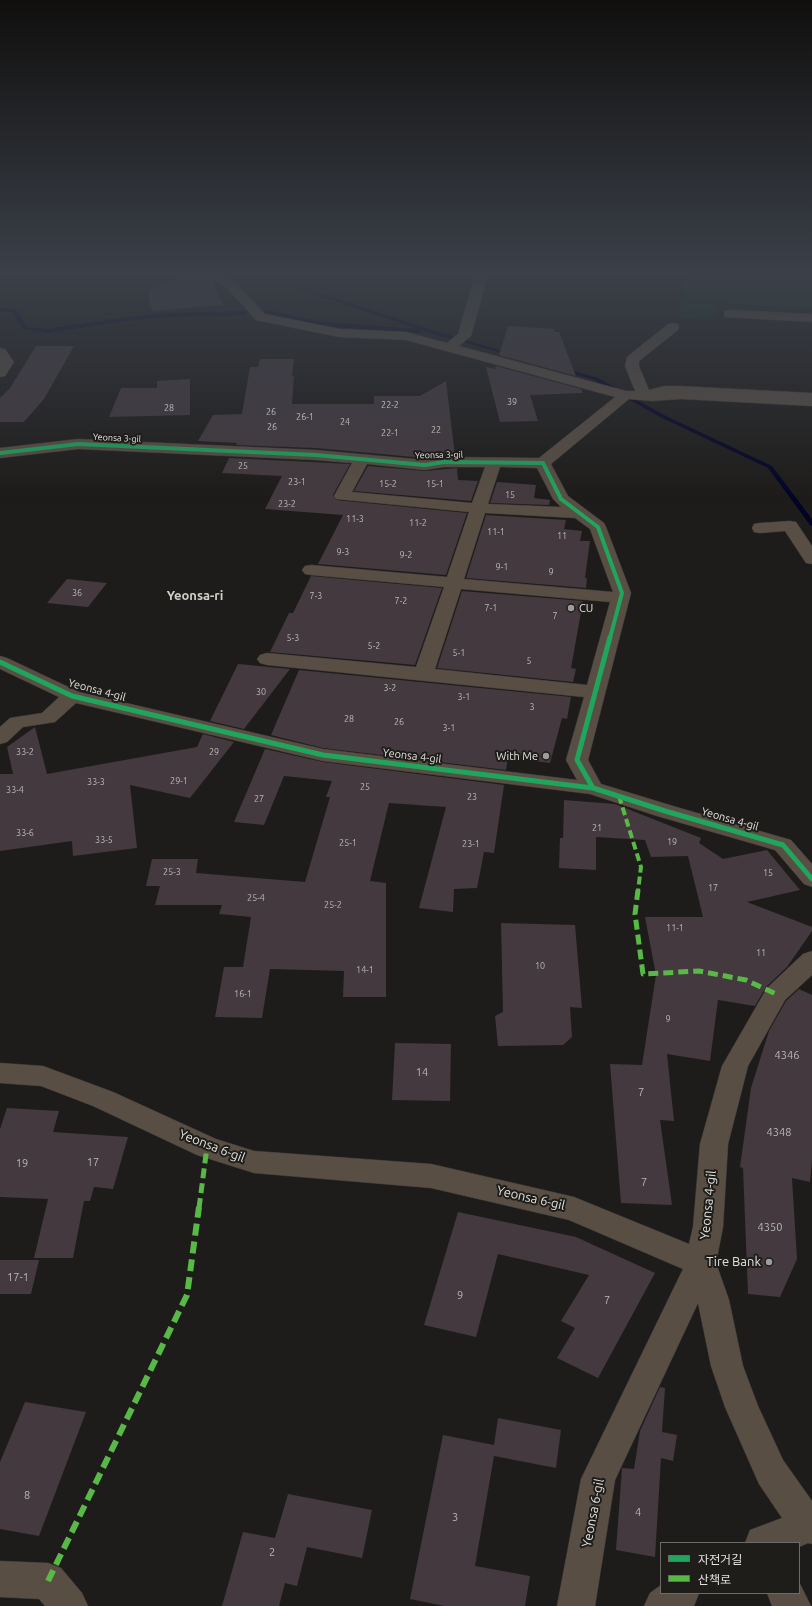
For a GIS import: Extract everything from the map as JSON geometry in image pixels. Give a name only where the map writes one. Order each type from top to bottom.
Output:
[{"type":"street","points":[[456,350],[626,395],[652,397],[681,395],[812,402]]},
{"type":"street","points":[[642,350],[632,361],[632,366],[644,396]]},
{"type":"street","points":[[0,352],[7,362],[0,373]]},
{"type":"street","points":[[644,396],[664,390],[679,390],[812,397]]},
{"type":"street","points":[[593,788],[577,760],[622,593],[598,527],[561,499],[543,463],[626,395]]},
{"type":"street","name":"Yeonsa 3-gil","points":[[0,453],[78,444],[316,455],[426,464],[444,462],[543,463]]},
{"type":"street","points":[[362,459],[342,496],[479,508],[579,513]]},
{"type":"street","points":[[424,674],[494,462]]},
{"type":"street","points":[[760,528],[790,526],[812,559]]},
{"type":"street","points":[[311,570],[621,598]]},
{"type":"street","points":[[267,659],[595,692]]},
{"type":"street","name":"Yeonsa 4-gil","points":[[0,662],[72,696],[323,755],[593,788],[665,811],[783,845],[812,879]]},
{"type":"street","points":[[0,738],[17,722],[48,718],[72,696]]},
{"type":"street","name":"Yeonsa 4-gil","points":[[810,1527],[771,1472],[742,1407],[727,1366],[713,1300],[701,1263],[708,1227],[714,1144],[735,1066],[776,994],[812,960]]},
{"type":"street","name":"Yeonsa 6-gil","points":[[0,1073],[43,1076],[103,1099],[207,1147],[254,1162],[432,1176],[574,1208],[701,1263],[598,1479],[576,1606]]},
{"type":"street","points":[[766,1542],[810,1527]]},
{"type":"street","points":[[0,1579],[48,1581],[69,1606]]},
{"type":"street","points":[[663,1606],[680,1594]]},
{"type":"street","points":[[786,1594],[792,1606]]},
{"type":"building","points":[[34,350],[72,350],[44,399],[24,422],[0,422],[0,398],[10,388]]},
{"type":"building","points":[[501,350],[566,350],[576,376],[499,355]]},
{"type":"building","points":[[260,359],[294,359],[292,376],[294,376],[292,404],[374,404],[374,396],[420,396],[446,381],[455,456],[425,458],[316,448],[236,445],[237,443],[198,441],[213,415],[242,414],[250,367],[258,367]]},
{"type":"building","points":[[496,366],[581,389],[583,393],[530,395],[538,421],[500,422],[486,367],[495,369]]},
{"type":"building","points":[[190,379],[190,415],[109,417],[121,388],[157,388],[157,381]]},
{"type":"building","points":[[229,458],[350,464],[333,495],[336,500],[467,513],[446,575],[318,564],[343,515],[265,509],[282,476],[222,473]]},
{"type":"building","points":[[368,466],[425,471],[457,468],[458,480],[478,481],[471,501],[354,491]]},
{"type":"building","points":[[497,482],[536,485],[534,498],[550,500],[549,505],[490,503]]},
{"type":"building","points":[[486,515],[566,520],[564,529],[582,531],[580,541],[590,541],[585,578],[587,578],[586,588],[466,578]]},
{"type":"building","points":[[311,576],[442,588],[415,665],[270,652],[289,613],[293,613]]},
{"type":"building","points":[[67,579],[107,583],[88,607],[47,603]]},
{"type":"building","points":[[462,591],[583,601],[571,668],[576,669],[573,682],[437,668]]},
{"type":"building","points":[[238,664],[290,669],[244,729],[210,721]]},
{"type":"building","points":[[299,670],[571,697],[567,719],[562,718],[550,763],[508,758],[506,770],[323,748],[271,735]]},
{"type":"building","points":[[35,727],[47,774],[197,747],[203,734],[234,742],[190,798],[130,785],[137,848],[73,856],[72,841],[0,851],[0,774],[13,774],[7,747]]},
{"type":"building","points":[[265,749],[323,762],[504,785],[494,853],[484,852],[477,888],[454,889],[453,912],[419,908],[446,807],[389,803],[370,881],[386,883],[386,997],[343,997],[344,971],[270,969],[262,1018],[215,1017],[224,967],[243,967],[251,917],[219,914],[222,905],[155,905],[160,886],[146,886],[152,859],[198,859],[196,873],[305,882],[330,797],[326,797],[332,781],[284,776],[264,825],[234,822]]},
{"type":"building","points":[[564,800],[615,804],[701,838],[699,843],[723,859],[767,850],[800,890],[747,902],[812,927],[812,931],[787,967],[766,987],[755,1006],[718,1000],[710,1061],[667,1054],[674,1121],[660,1120],[672,1205],[621,1203],[610,1064],[642,1065],[656,975],[645,917],[703,917],[688,856],[651,857],[645,840],[596,837],[596,870],[559,868],[560,838],[563,838]]},
{"type":"building","points":[[501,923],[575,925],[582,1008],[570,1007],[572,1037],[563,1045],[498,1046],[495,1016],[503,1012]]},
{"type":"building","points":[[799,989],[812,995],[812,1159],[810,1182],[792,1178],[797,1259],[780,1297],[748,1294],[743,1168],[740,1167],[751,1088],[769,1031],[786,1001]]},
{"type":"building","points":[[395,1043],[451,1044],[450,1101],[392,1100]]},
{"type":"building","points":[[7,1108],[59,1111],[53,1132],[128,1137],[113,1189],[94,1187],[90,1201],[84,1201],[73,1258],[34,1258],[48,1199],[0,1197],[0,1129]]},
{"type":"building","points":[[458,1212],[576,1237],[655,1273],[598,1378],[557,1358],[575,1328],[561,1321],[589,1275],[498,1254],[476,1337],[424,1325]]},
{"type":"building","points":[[0,1260],[39,1260],[31,1294],[0,1294]]},
{"type":"building","points":[[660,1387],[665,1388],[662,1432],[677,1435],[673,1461],[661,1458],[655,1557],[616,1550],[622,1468],[634,1469],[640,1431]]},
{"type":"building","points":[[25,1402],[86,1412],[39,1536],[0,1529],[0,1462]]},
{"type":"building","points":[[498,1418],[561,1430],[556,1468],[494,1456],[475,1566],[530,1576],[525,1606],[444,1606],[410,1599],[443,1435],[494,1445]]},
{"type":"building","points":[[288,1494],[372,1510],[362,1558],[307,1547],[297,1586],[285,1583],[279,1606],[222,1606],[243,1532],[275,1538]]},
{"type":"waterway","points":[[497,350],[511,354]]},
{"type":"waterway","points":[[564,370],[596,379],[662,416],[770,467],[812,524]]},
{"type":"marked path","points":[[619,796],[641,867],[635,914],[643,974],[699,971],[746,980],[776,994]]},
{"type":"marked path","points":[[48,1581],[187,1295],[207,1147]]},
{"type":"cycle path","points":[[0,453],[78,444],[316,455],[425,465],[444,462],[543,463],[561,499],[598,527],[622,593],[577,760],[593,788]]},
{"type":"cycle path","points":[[0,662],[72,696],[323,755],[593,788],[665,811],[783,845],[812,879]]},
{"type":"place","name":"CU","points":[[571,608]]},
{"type":"place","name":"With Me","points":[[546,756]]},
{"type":"place","name":"Tire Bank","points":[[769,1262]]},
{"type":"district","name":"Yeonsa-ri","points":[[195,596]]}]
